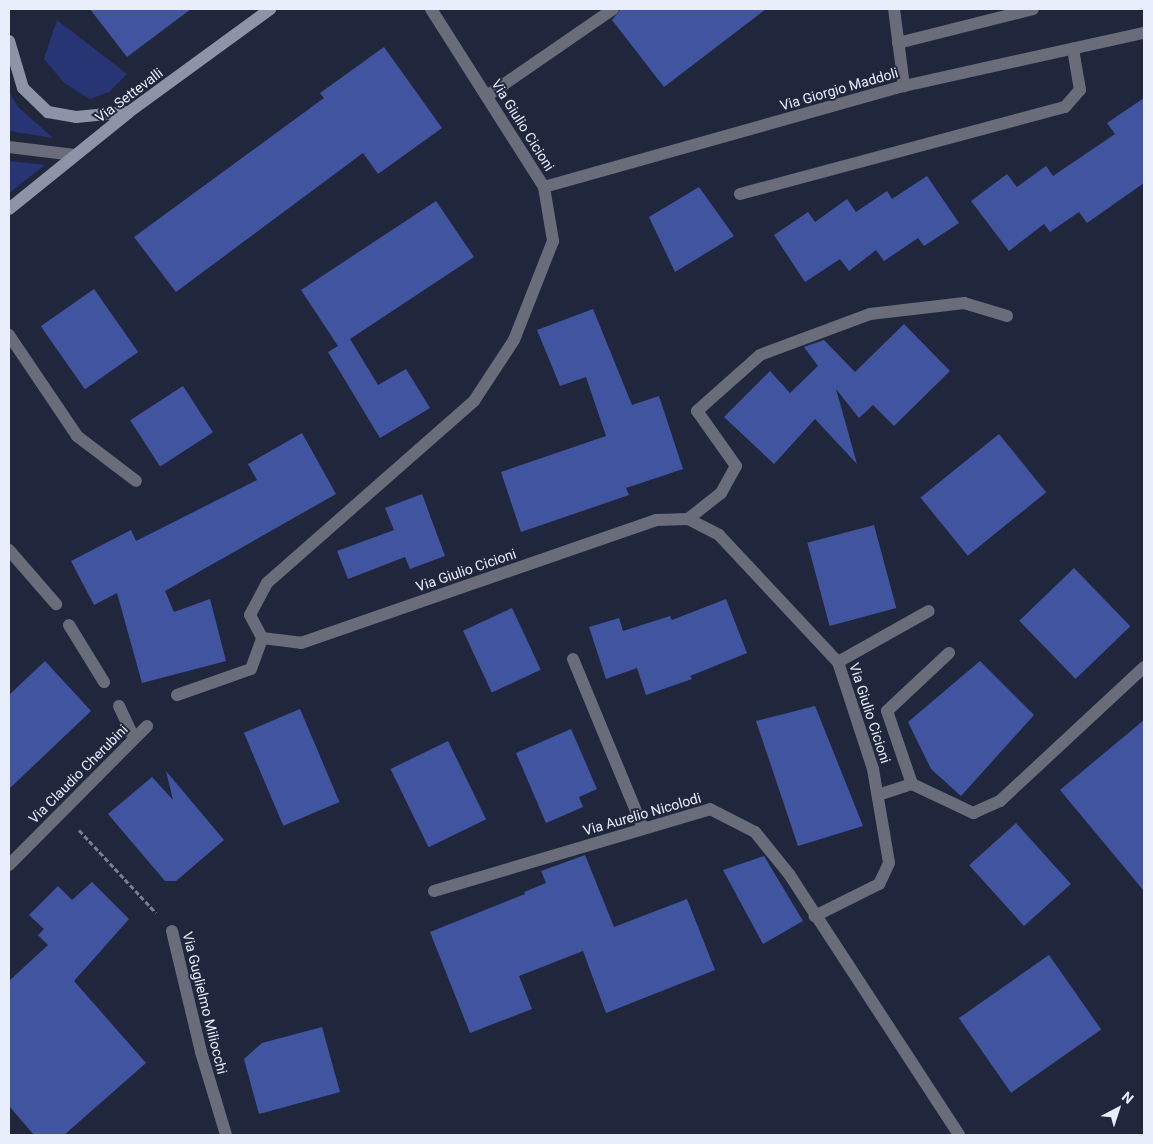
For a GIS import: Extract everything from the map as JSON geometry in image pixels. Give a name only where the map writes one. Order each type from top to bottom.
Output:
[{"type":"main road","name":"Via Settevalli","points":[[9,209],[130,112],[270,9]]},
{"type":"main road","points":[[9,41],[23,88],[48,112],[76,118],[130,112]]},
{"type":"street","name":"Via Giulio Cicioni","points":[[431,9],[544,187],[553,241],[514,340],[474,401],[267,583],[250,615],[262,638],[301,644],[656,520],[688,518],[719,535],[838,662],[874,769],[889,863],[879,884],[815,916]]},
{"type":"street","points":[[487,96],[613,9]]},
{"type":"street","points":[[894,9],[904,86]]},
{"type":"street","points":[[898,43],[1033,9]]},
{"type":"street","name":"Via Giorgio Maddoli","points":[[544,187],[904,86],[1144,33]]},
{"type":"street","points":[[740,194],[1065,107],[1080,90],[1073,49]]},
{"type":"street","points":[[9,147],[75,155]]},
{"type":"street","points":[[688,518],[721,493],[736,466],[697,411],[760,354],[870,314],[964,303],[1007,316]]},
{"type":"street","points":[[9,335],[77,436],[136,481]]},
{"type":"street","points":[[9,550],[56,604]]},
{"type":"street","points":[[838,662],[929,611]]},
{"type":"street","points":[[69,625],[104,682]]},
{"type":"street","points":[[177,695],[251,669],[262,638]]},
{"type":"street","points":[[912,784],[887,711],[949,653]]},
{"type":"street","points":[[573,658],[643,828]]},
{"type":"street","points":[[878,795],[912,784],[972,812],[1000,801],[1144,667]]},
{"type":"street","points":[[119,706],[134,738]]},
{"type":"street","name":"Via Claudio Cherubini","points":[[9,865],[147,726]]},
{"type":"street","name":"Via Aurelio Nicolodi","points":[[434,891],[710,808],[755,832],[789,874],[815,916]]},
{"type":"street","points":[[815,916],[959,1135]]},
{"type":"street","name":"Via Guglielmo Miliocchi","points":[[172,930],[201,1052],[226,1135]]},
{"type":"path","name":"Via Guglielmo Miliocchi","points":[[95,846],[172,930]]},
{"type":"shaded area","points":[[57,20],[127,74],[109,92],[90,99],[64,83],[44,59]]},
{"type":"shaded area","points":[[9,92],[18,107],[53,138],[9,131]]},
{"type":"shaded area","points":[[9,161],[45,165],[9,193]]},
{"type":"building","points":[[90,9],[191,9],[127,57]]},
{"type":"building","points":[[621,9],[766,9],[664,87],[612,20]]},
{"type":"building","points":[[384,47],[442,128],[378,174],[363,153],[176,292],[134,237],[324,98],[320,93]]},
{"type":"building","points":[[1144,98],[1144,183],[1087,223],[1079,212],[1050,232],[1044,224],[1009,251],[971,201],[1007,174],[1017,187],[1046,166],[1053,176],[1115,134],[1107,123]]},
{"type":"building","points":[[927,176],[959,223],[924,246],[918,238],[884,261],[876,250],[849,271],[840,259],[805,282],[774,235],[808,212],[815,222],[847,199],[856,212],[887,191],[892,199]]},
{"type":"building","points":[[699,187],[734,236],[675,272],[649,217]]},
{"type":"building","points":[[436,201],[474,257],[350,339],[378,385],[406,369],[430,408],[380,438],[328,352],[338,346],[301,290]]},
{"type":"building","points":[[94,289],[138,352],[85,389],[41,326]]},
{"type":"building","points":[[593,309],[632,405],[659,396],[683,469],[626,488],[629,495],[521,532],[501,472],[606,436],[586,377],[560,386],[537,330]]},
{"type":"building","points":[[904,324],[950,371],[894,426],[873,405],[859,418],[836,389],[857,464],[815,419],[774,464],[724,417],[770,371],[790,393],[818,366],[804,347],[824,340],[855,372]]},
{"type":"building","points":[[183,386],[213,432],[160,466],[130,420]]},
{"type":"building","points":[[302,433],[336,494],[165,591],[174,612],[210,599],[226,661],[142,683],[117,593],[94,605],[71,561],[131,530],[136,541],[257,480],[248,464]]},
{"type":"building","points":[[999,434],[1046,492],[968,556],[921,498]]},
{"type":"building","points":[[422,494],[445,556],[410,569],[405,557],[348,579],[337,551],[394,530],[385,508]]},
{"type":"building","points":[[874,525],[896,608],[830,626],[807,543]]},
{"type":"building","points":[[1074,568],[1130,626],[1076,679],[1019,621]]},
{"type":"building","points":[[726,599],[747,653],[690,676],[692,679],[646,695],[637,668],[606,679],[589,627],[619,618],[623,631],[670,616],[672,620]]},
{"type":"building","points":[[512,608],[541,670],[492,692],[463,631]]},
{"type":"building","points":[[45,661],[91,711],[9,789],[9,695]]},
{"type":"building","points":[[980,661],[1034,715],[961,796],[931,769],[908,722]]},
{"type":"building","points":[[815,706],[863,826],[798,846],[756,721]]},
{"type":"building","points":[[300,709],[339,802],[283,826],[244,733]]},
{"type":"building","points":[[1144,720],[1144,891],[1060,790]]},
{"type":"building","points":[[571,729],[597,789],[579,797],[583,807],[546,823],[516,753]]},
{"type":"building","points":[[448,741],[486,819],[429,847],[390,769]]},
{"type":"building","points":[[166,771],[224,840],[176,881],[165,881],[108,814],[152,777],[173,800]]},
{"type":"building","points":[[1016,823],[1071,884],[1024,926],[969,865]]},
{"type":"building","points":[[585,855],[614,927],[687,899],[715,970],[606,1013],[583,951],[519,976],[532,1009],[470,1033],[430,932],[525,894],[524,892],[546,883],[541,871]]},
{"type":"building","points":[[764,856],[803,921],[763,944],[723,870]]},
{"type":"building","points":[[92,882],[129,919],[74,981],[146,1063],[64,1135],[34,1135],[9,1106],[9,981],[48,945],[38,935],[44,929],[29,915],[58,886],[72,900]]},
{"type":"building","points":[[1049,955],[1101,1030],[1011,1093],[959,1018]]},
{"type":"building","points":[[322,1027],[340,1092],[259,1114],[244,1059],[262,1043]]}]
